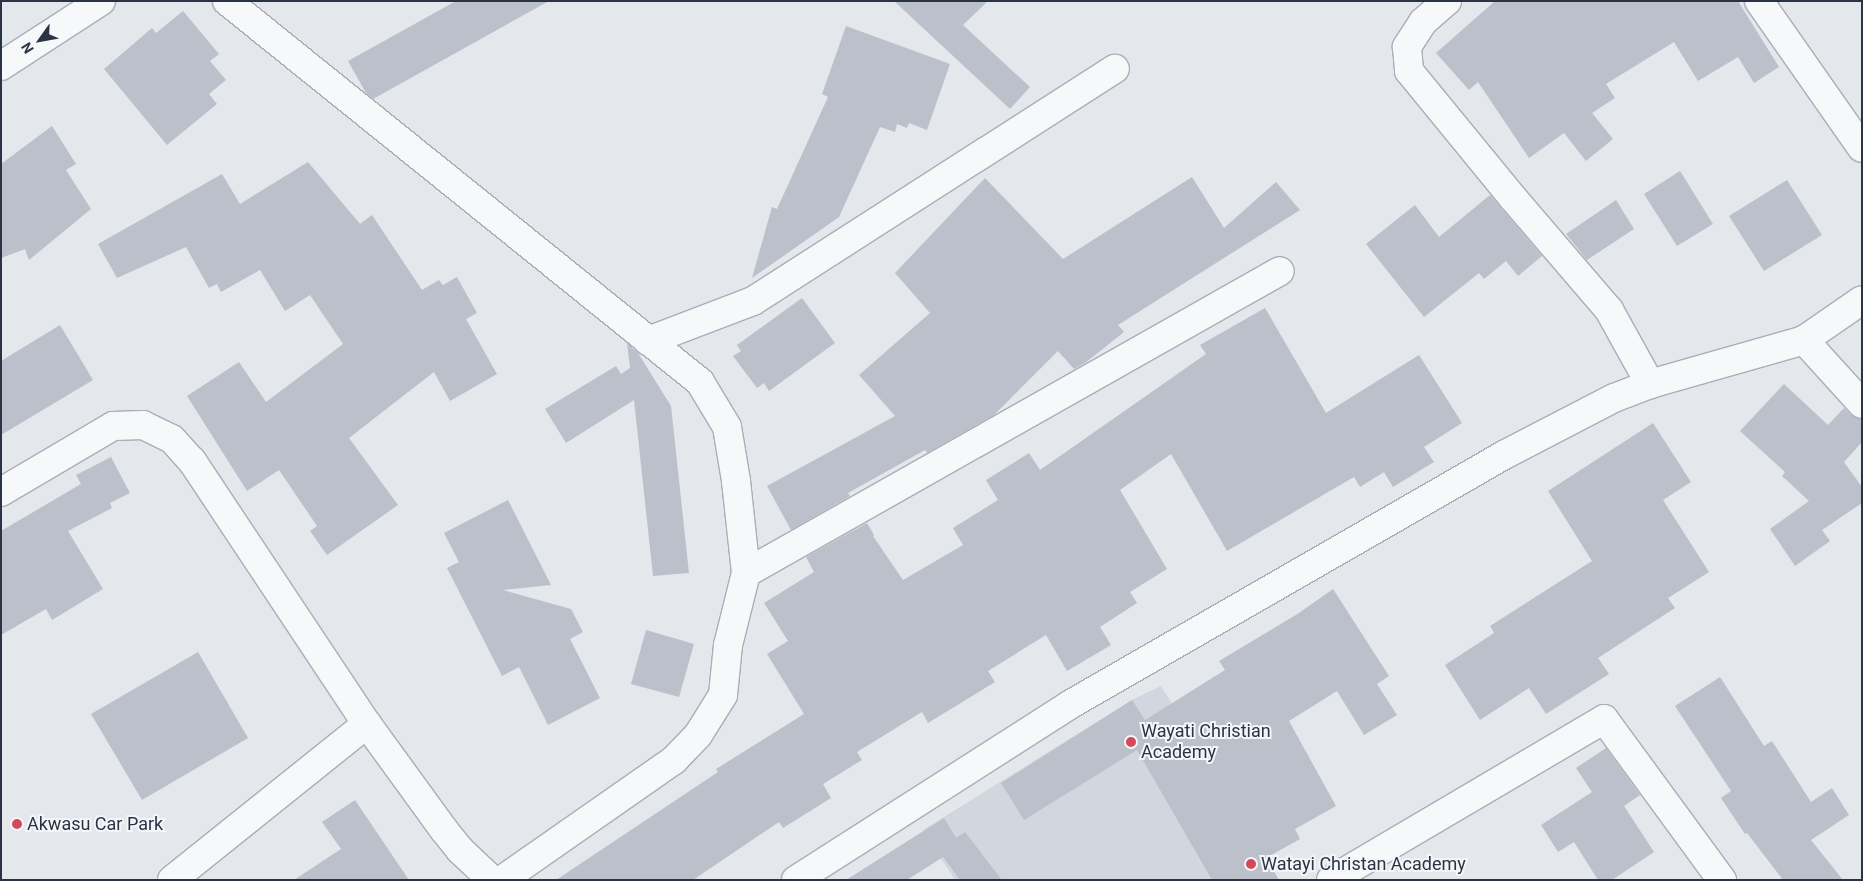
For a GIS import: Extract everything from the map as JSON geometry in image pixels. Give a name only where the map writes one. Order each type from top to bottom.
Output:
[{"type":"street","points":[[1,66],[101,1]]},
{"type":"street","points":[[227,1],[700,382],[727,427],[736,481],[746,573],[728,645],[723,695],[698,735],[674,760],[502,880]]},
{"type":"street","points":[[1448,1],[1423,22],[1407,47],[1409,71],[1512,198],[1608,310],[1650,384]]},
{"type":"street","points":[[1759,1],[1862,148]]},
{"type":"street","points":[[648,340],[753,301],[1115,69]]},
{"type":"street","points":[[746,573],[1280,271]]},
{"type":"street","points":[[796,880],[1071,704],[1504,455],[1614,398],[1650,384],[1804,340],[1862,300]]},
{"type":"street","points":[[1804,340],[1862,404]]},
{"type":"street","points":[[1,492],[113,426],[143,426],[172,439],[192,461],[367,724],[460,850],[492,880]]},
{"type":"street","points":[[1331,880],[1604,718],[1722,880]]},
{"type":"street","points":[[172,880],[367,724]]},
{"type":"shaded area","name":"Wayati Christian Academy","points":[[1161,686],[1279,880],[955,880],[923,830],[1132,700]]},
{"type":"building","points":[[456,1],[549,1],[373,99],[366,93],[348,61]]},
{"type":"building","points":[[894,1],[988,1],[963,25],[1030,87],[1010,109]]},
{"type":"building","points":[[1495,1],[1738,1],[1779,67],[1754,83],[1738,57],[1698,81],[1674,42],[1606,84],[1615,98],[1592,113],[1613,139],[1586,161],[1564,133],[1529,158],[1478,82],[1469,90],[1436,53]]},
{"type":"building","points":[[183,11],[219,54],[210,61],[226,80],[209,94],[217,104],[167,145],[104,69],[152,28],[156,33]]},
{"type":"building","points":[[846,26],[950,64],[927,130],[909,123],[907,128],[897,124],[895,132],[880,127],[839,217],[752,278],[772,207],[777,209],[828,97],[822,94]]},
{"type":"building","points":[[52,126],[76,164],[66,170],[91,209],[29,260],[25,249],[1,258],[1,164]]},
{"type":"building","points":[[308,162],[360,224],[372,215],[422,290],[439,280],[443,285],[457,277],[477,313],[466,319],[497,374],[450,401],[434,372],[349,438],[398,505],[327,555],[310,531],[317,526],[279,470],[247,491],[187,396],[239,362],[266,402],[343,344],[310,295],[285,311],[260,270],[221,292],[217,284],[209,288],[186,247],[117,278],[98,244],[222,174],[240,204]]},
{"type":"building","points":[[1680,171],[1713,224],[1677,246],[1644,194]]},
{"type":"building","points":[[1192,177],[1224,228],[1276,182],[1300,210],[1118,325],[1124,332],[1085,363],[1074,369],[1058,351],[994,415],[927,453],[925,450],[848,493],[850,496],[791,530],[767,486],[895,416],[859,375],[930,313],[895,273],[985,178],[1063,259]]},
{"type":"building","points":[[1787,180],[1822,235],[1764,271],[1729,216]]},
{"type":"building","points":[[1490,195],[1542,256],[1518,276],[1506,261],[1484,279],[1479,273],[1424,317],[1366,244],[1415,205],[1439,237]]},
{"type":"building","points":[[1616,200],[1634,229],[1587,260],[1566,234]]},
{"type":"building","points":[[802,298],[835,343],[769,391],[764,383],[757,388],[733,356],[741,351],[737,345]]},
{"type":"building","points":[[1265,308],[1326,413],[1419,355],[1462,423],[1424,447],[1434,462],[1393,487],[1384,472],[1360,487],[1354,477],[1227,551],[1171,454],[1120,490],[1167,569],[1130,592],[1137,603],[1100,627],[1111,645],[1067,671],[1046,635],[988,671],[995,682],[928,723],[922,712],[857,752],[862,760],[823,784],[831,798],[783,828],[779,822],[693,880],[556,880],[718,772],[716,769],[804,714],[767,654],[788,641],[764,603],[814,572],[806,557],[867,523],[873,536],[903,580],[963,545],[953,528],[998,500],[986,480],[1029,453],[1040,470],[1206,354],[1200,345]]},
{"type":"building","points":[[60,325],[93,380],[1,435],[1,361]]},
{"type":"building","points":[[627,343],[638,353],[671,406],[689,573],[653,576],[634,400],[566,443],[545,409],[616,366],[621,374],[630,368]]},
{"type":"building","points":[[1784,384],[1828,425],[1844,408],[1851,415],[1862,419],[1862,442],[1844,462],[1862,487],[1862,503],[1822,530],[1830,541],[1795,566],[1770,529],[1809,501],[1782,476],[1785,472],[1740,431]]},
{"type":"building","points":[[1653,423],[1691,482],[1663,500],[1709,572],[1668,598],[1675,608],[1598,658],[1609,674],[1546,714],[1529,688],[1480,720],[1445,665],[1494,633],[1490,626],[1592,561],[1548,491]]},
{"type":"building","points":[[111,457],[130,493],[110,503],[112,508],[68,531],[103,589],[52,620],[46,609],[1,635],[1,531],[81,484],[76,475]]},
{"type":"building","points":[[508,500],[551,585],[503,590],[571,609],[583,632],[570,639],[600,698],[548,725],[519,667],[502,676],[447,568],[459,562],[444,533]]},
{"type":"building","points":[[1333,589],[1389,676],[1377,684],[1397,715],[1364,735],[1337,691],[1289,721],[1336,806],[1295,829],[1300,839],[1266,858],[1279,880],[1212,880],[1137,750],[1024,820],[1001,783],[1132,700],[1145,720],[1225,670],[1219,661],[1299,613]]},
{"type":"building","points":[[646,630],[694,644],[679,697],[631,684]]},
{"type":"building","points":[[198,652],[248,738],[142,800],[91,714]]},
{"type":"building","points":[[1720,677],[1764,746],[1772,741],[1811,802],[1832,788],[1849,815],[1811,840],[1843,880],[1783,880],[1747,833],[1745,834],[1721,798],[1731,791],[1675,706]]},
{"type":"building","points":[[1606,748],[1640,795],[1624,806],[1654,852],[1612,880],[1598,880],[1574,842],[1558,852],[1541,825],[1592,792],[1576,768]]},
{"type":"building","points":[[355,800],[409,880],[294,880],[341,849],[322,822]]},
{"type":"building","points":[[944,818],[956,838],[965,832],[1002,880],[960,880],[943,857],[907,880],[846,880]]},
{"type":"place","name":"Wayati Christian Academy","points":[[1131,742]]},
{"type":"place","name":"Akwasu Car Park","points":[[17,824]]},
{"type":"place","name":"Watayi Christan Academy","points":[[1251,864]]}]
